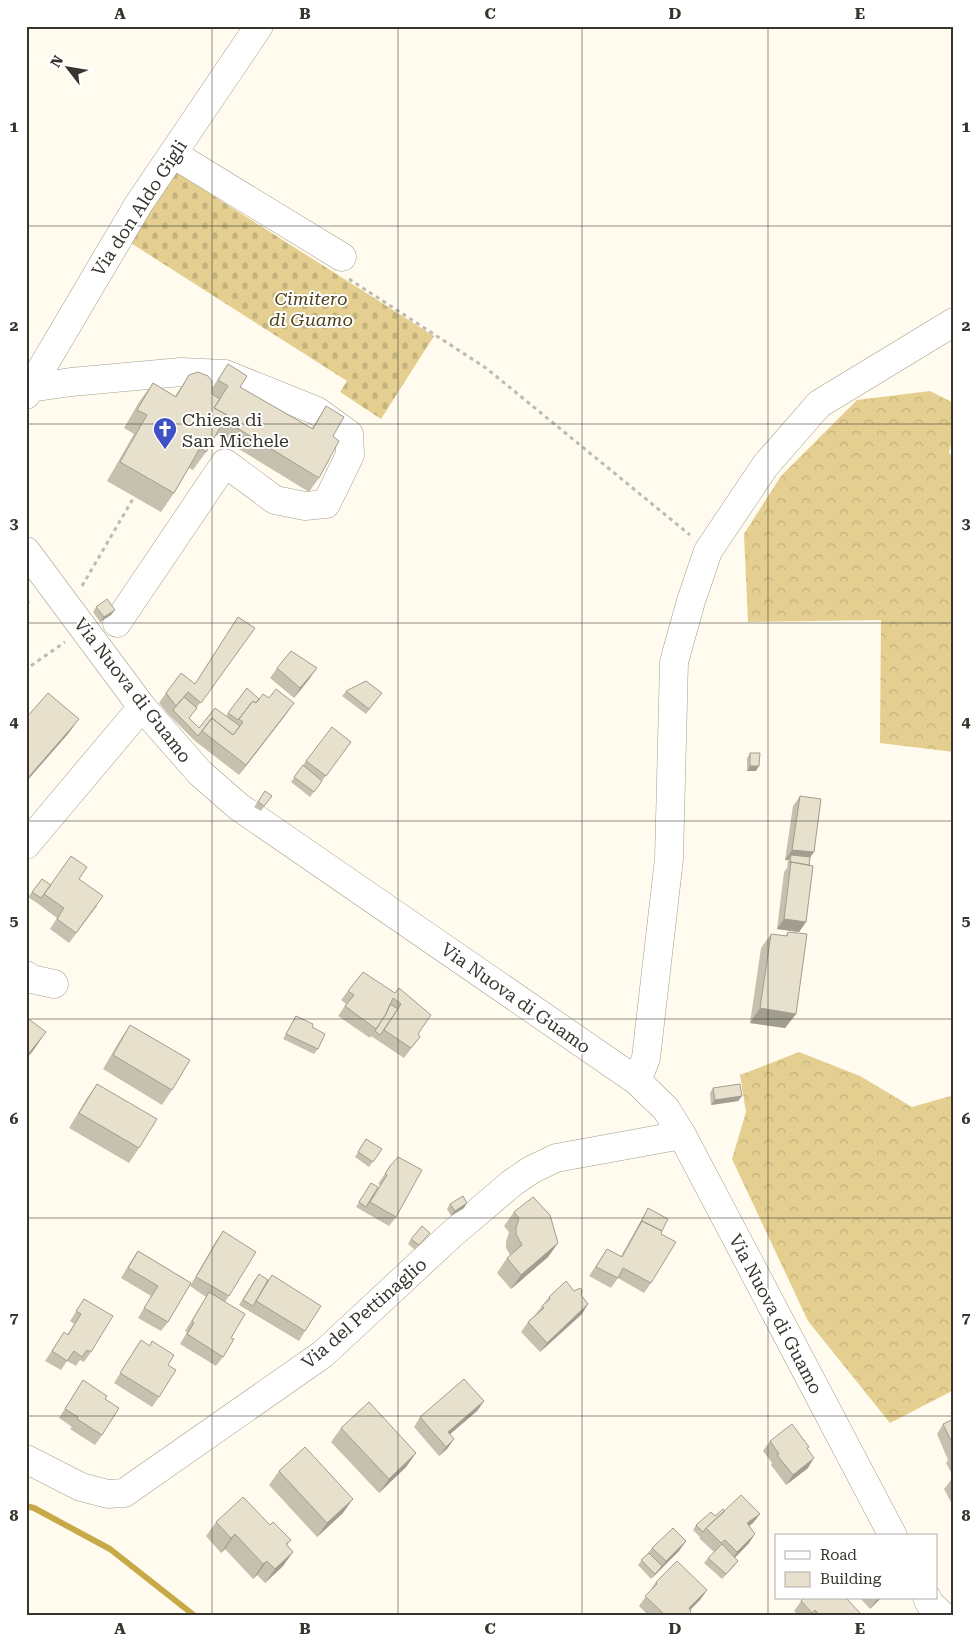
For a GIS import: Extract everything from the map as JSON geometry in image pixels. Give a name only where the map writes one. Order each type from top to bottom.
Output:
[{"type":"street","name":"Via don Aldo Gigli","points":[[28,391],[138,205],[259,26]]},
{"type":"street","points":[[173,154],[342,258]]},
{"type":"street","points":[[637,1081],[646,1058],[669,859],[674,662],[691,601],[708,551],[765,466],[819,404],[954,322]]},
{"type":"street","points":[[28,391],[71,382],[181,372],[225,374],[317,411],[349,434],[350,455],[326,504],[305,506],[275,500],[225,463],[117,623]]},
{"type":"street","name":"Via Nuova di Guamo","points":[[26,551],[142,707],[200,773],[239,807],[637,1081],[666,1109],[682,1135],[892,1534]]},
{"type":"street","points":[[26,845],[142,707]]},
{"type":"street","points":[[26,975],[30,979],[54,984]]},
{"type":"street","name":"Via del Pettinaglio","points":[[26,1459],[81,1488],[108,1494],[124,1492],[323,1354],[452,1234],[530,1170],[556,1158],[682,1135]]},
{"type":"street","points":[[928,1600],[943,1616]]},
{"type":"path","points":[[342,258],[341,270],[344,276],[486,368],[708,551]]},
{"type":"path","points":[[26,672],[76,618],[134,497]]},
{"type":"green space","name":"Cimitero di Guamo","points":[[168,167],[434,336],[381,419],[340,392],[347,381],[123,238]]},
{"type":"green space","points":[[930,391],[954,403],[954,431],[949,453],[954,457],[954,752],[880,743],[881,620],[748,622],[744,534],[781,476],[857,400]]},
{"type":"green space","points":[[799,1052],[860,1076],[912,1107],[954,1095],[954,1390],[890,1423],[808,1321],[732,1159],[746,1112],[740,1075]]},
{"type":"building","points":[[228,364],[247,376],[240,387],[313,429],[326,406],[344,417],[333,436],[339,441],[319,478],[224,420],[227,415],[214,408],[228,386],[218,380]]},
{"type":"building","name":"Chiesa di San Michele","points":[[198,372],[208,376],[212,381],[212,394],[220,399],[214,408],[227,415],[206,452],[200,448],[174,493],[120,462],[147,415],[137,410],[153,383],[176,397],[189,375]]},
{"type":"building","points":[[107,599],[115,610],[104,617],[96,607]]},
{"type":"building","points":[[238,617],[255,628],[201,703],[188,692],[176,706],[166,693],[181,673],[195,684]]},
{"type":"building","points":[[291,651],[317,668],[300,688],[277,668]]},
{"type":"building","points":[[366,681],[382,693],[369,709],[346,691]]},
{"type":"building","points":[[247,688],[259,699],[256,703],[253,701],[238,720],[228,713]]},
{"type":"building","points":[[276,689],[294,703],[246,765],[202,731],[212,718],[233,735],[243,722],[239,719],[251,703],[253,701],[256,703],[263,694],[269,698]]},
{"type":"building","points":[[48,693],[79,719],[26,780],[26,718]]},
{"type":"building","points":[[184,697],[197,708],[189,718],[199,728],[215,708],[240,726],[233,735],[212,718],[198,736],[173,710]]},
{"type":"building","points":[[332,727],[351,742],[326,776],[306,761]]},
{"type":"building","points":[[750,753],[760,753],[759,766],[750,766]]},
{"type":"building","points":[[303,765],[322,781],[314,792],[294,777]]},
{"type":"building","points":[[265,791],[272,796],[264,806],[258,802]]},
{"type":"building","points":[[800,796],[821,799],[814,852],[792,850]]},
{"type":"building","points":[[791,855],[810,857],[809,865],[790,863]]},
{"type":"building","points":[[71,856],[87,867],[79,879],[103,896],[76,933],[57,919],[64,908],[44,894]]},
{"type":"building","points":[[791,862],[813,866],[806,922],[784,919]]},
{"type":"building","points":[[42,879],[51,885],[41,898],[32,892]]},
{"type":"building","points":[[788,932],[807,934],[796,1014],[760,1008],[771,934],[787,936]]},
{"type":"building","points":[[363,972],[395,993],[399,988],[431,1015],[418,1034],[420,1037],[411,1048],[384,1030],[401,1004],[393,998],[386,1014],[376,1029],[345,1006],[354,995],[348,991]]},
{"type":"building","points":[[390,1004],[398,1009],[380,1035],[375,1031]]},
{"type":"building","points":[[296,1016],[313,1024],[312,1027],[325,1034],[318,1049],[286,1034]]},
{"type":"building","points":[[26,1017],[46,1032],[26,1057]]},
{"type":"building","points":[[130,1025],[190,1060],[172,1090],[113,1055]]},
{"type":"building","points":[[97,1084],[157,1119],[139,1148],[79,1113]]},
{"type":"building","points":[[740,1084],[742,1096],[715,1100],[713,1088]]},
{"type":"building","points":[[366,1139],[382,1149],[373,1162],[358,1152]]},
{"type":"building","points":[[398,1157],[422,1170],[396,1217],[370,1202],[387,1175],[385,1174]]},
{"type":"building","points":[[371,1183],[378,1187],[366,1207],[359,1202]]},
{"type":"building","points":[[463,1196],[467,1203],[455,1211],[450,1204]]},
{"type":"building","points":[[533,1197],[550,1215],[558,1243],[521,1275],[507,1258],[522,1245],[516,1234],[519,1218],[514,1212]]},
{"type":"building","points":[[648,1208],[668,1219],[662,1231],[642,1221],[639,1226]]},
{"type":"building","points":[[642,1221],[662,1231],[661,1234],[676,1242],[651,1283],[623,1268],[618,1278],[596,1267],[607,1249],[622,1257]]},
{"type":"building","points":[[422,1226],[430,1233],[419,1245],[411,1239]]},
{"type":"building","points":[[223,1231],[256,1252],[229,1296],[196,1277]]},
{"type":"building","points":[[138,1251],[191,1283],[168,1322],[144,1308],[158,1286],[128,1268]]},
{"type":"building","points":[[259,1274],[268,1280],[253,1306],[243,1300]]},
{"type":"building","points":[[272,1275],[321,1306],[305,1331],[256,1301]]},
{"type":"building","points":[[566,1281],[574,1291],[580,1288],[582,1290],[581,1295],[588,1304],[547,1343],[528,1322],[544,1308],[542,1306],[550,1299],[549,1297]]},
{"type":"building","points":[[209,1292],[245,1314],[231,1338],[234,1339],[223,1357],[187,1334],[194,1323],[192,1321]]},
{"type":"building","points":[[84,1299],[113,1316],[91,1352],[87,1350],[82,1357],[74,1351],[67,1361],[52,1351],[64,1332],[68,1335],[81,1314],[76,1311]]},
{"type":"building","points":[[141,1340],[150,1346],[152,1341],[174,1355],[168,1365],[176,1370],[159,1397],[120,1373]]},
{"type":"building","points":[[464,1379],[484,1401],[448,1432],[454,1439],[446,1447],[420,1417]]},
{"type":"building","points":[[83,1380],[107,1396],[105,1399],[119,1408],[102,1435],[65,1409]]},
{"type":"building","points":[[369,1402],[416,1453],[389,1479],[341,1428]]},
{"type":"building","points":[[954,1419],[954,1447],[943,1424]]},
{"type":"building","points":[[792,1424],[809,1447],[807,1448],[814,1458],[793,1475],[777,1455],[779,1454],[770,1441]]},
{"type":"building","points":[[305,1447],[353,1499],[327,1523],[279,1471]]},
{"type":"building","points":[[741,1495],[760,1514],[747,1523],[755,1534],[737,1552],[725,1540],[721,1543],[706,1528]]},
{"type":"building","points":[[243,1497],[270,1525],[273,1522],[291,1540],[286,1544],[293,1552],[275,1569],[267,1561],[263,1564],[235,1534],[231,1538],[216,1522]]},
{"type":"building","points":[[723,1509],[725,1511],[703,1532],[696,1525],[711,1512],[715,1516]]},
{"type":"building","points":[[673,1528],[686,1541],[666,1561],[652,1548]]},
{"type":"building","points":[[722,1544],[738,1561],[726,1574],[708,1558]]},
{"type":"building","points":[[649,1553],[662,1566],[655,1574],[641,1560]]},
{"type":"building","points":[[677,1561],[707,1590],[689,1608],[691,1612],[687,1616],[666,1616],[645,1596]]},
{"type":"building","points":[[848,1600],[862,1615],[820,1616],[815,1610],[812,1613],[801,1601]]},
{"type":"waterway","points":[[26,1506],[34,1508],[110,1549],[195,1616]]},
{"type":"place","name":"Chiesa di San Michele","points":[[165,450]]}]
